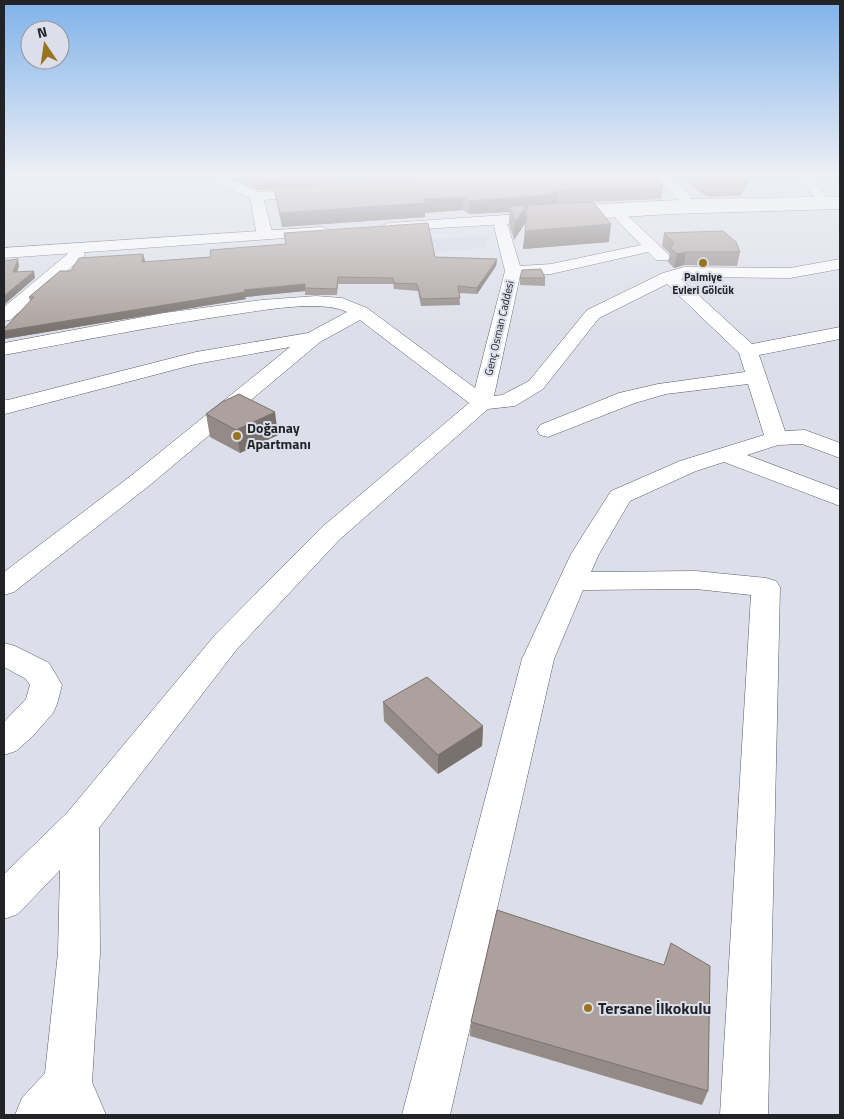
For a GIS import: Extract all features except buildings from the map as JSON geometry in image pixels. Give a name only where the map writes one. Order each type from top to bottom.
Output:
[{"type":"main road","points":[[263,229],[265,236]]},
{"type":"main road","points":[[391,229],[377,231],[421,229]]},
{"type":"main road","name":"Genç Osman Caddesi","points":[[482,403],[512,271],[502,229]]},
{"type":"main road","points":[[634,229],[652,247],[674,276],[748,351],[776,438]]},
{"type":"main road","points":[[4,253],[265,236],[338,234],[4,260]]},
{"type":"main road","points":[[512,271],[551,269],[652,247]]},
{"type":"main road","points":[[6,312],[76,254]]},
{"type":"main road","points":[[4,901],[80,824],[226,642],[330,534],[482,403],[507,401],[536,385],[593,314],[684,272],[790,273],[840,264]]},
{"type":"main road","points":[[821,268],[834,280]]},
{"type":"main road","points":[[4,349],[164,319],[262,305],[342,303],[361,312],[482,403]]},
{"type":"main road","points":[[4,586],[141,480],[313,338],[361,312]]},
{"type":"main road","points":[[748,351],[840,334]]},
{"type":"main road","points":[[4,405],[5,407],[201,356],[263,344],[313,338]]},
{"type":"main road","points":[[548,430],[627,398],[656,390],[757,377]]},
{"type":"main road","points":[[426,1115],[538,659],[585,554],[620,496],[688,466],[776,438],[805,437],[840,451]]},
{"type":"main road","points":[[727,455],[840,499]]},
{"type":"main road","points":[[573,581],[696,580],[766,587],[744,1115]]},
{"type":"main road","points":[[4,654],[38,671],[46,685],[41,704],[21,727],[4,742]]},
{"type":"main road","points":[[63,1105],[79,952],[80,824]]},
{"type":"shaded area","points":[[489,235],[485,248],[435,252],[432,239]]},
{"type":"place","name":"Palmiye Evleri Gölcük","points":[[703,263]]},
{"type":"place","name":"Doğanay Apartmanı","points":[[237,436]]},
{"type":"place","name":"Tersane İlkokulu","points":[[588,1008]]}]
